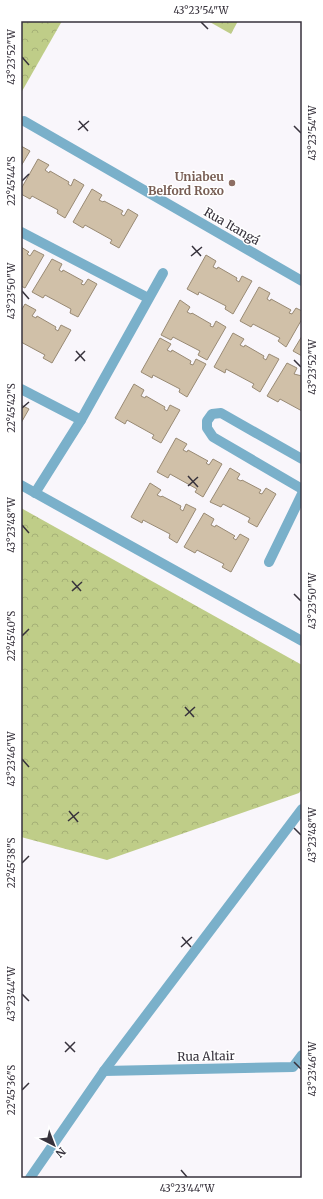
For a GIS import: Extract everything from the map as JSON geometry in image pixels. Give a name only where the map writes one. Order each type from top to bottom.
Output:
[{"type":"street","name":"Rua Itangá","points":[[24,121],[302,281]]},
{"type":"street","points":[[21,232],[148,298]]},
{"type":"street","points":[[36,494],[81,420],[163,272]]},
{"type":"street","points":[[21,389],[81,420]]},
{"type":"street","points":[[302,459],[221,413],[212,414],[207,421],[207,428],[213,437],[302,489]]},
{"type":"street","points":[[21,485],[302,641]]},
{"type":"street","points":[[269,562],[302,494]]},
{"type":"street","points":[[30,1178],[104,1071],[302,809]]},
{"type":"street","name":"Rua Altair","points":[[104,1071],[298,1067],[302,1055]]},
{"type":"green space","points":[[21,21],[62,21],[21,93]]},
{"type":"green space","points":[[208,21],[238,21],[231,34]]},
{"type":"green space","points":[[21,508],[302,665],[302,789],[299,793],[107,860],[21,837]]},
{"type":"building","points":[[21,146],[30,151],[21,166]]},
{"type":"building","points":[[38,159],[49,165],[45,170],[49,173],[50,171],[69,182],[68,184],[71,186],[74,179],[84,185],[65,218],[57,213],[58,210],[32,196],[30,199],[21,194],[21,189]]},
{"type":"building","points":[[92,189],[102,195],[99,200],[123,211],[121,214],[124,216],[128,209],[138,215],[119,248],[110,243],[112,240],[85,225],[83,228],[73,222]]},
{"type":"building","points":[[21,247],[29,252],[27,254],[30,256],[34,250],[44,255],[25,288],[21,286]]},
{"type":"building","points":[[206,255],[216,261],[213,267],[217,269],[218,267],[237,278],[236,280],[239,282],[242,276],[252,281],[233,314],[225,309],[226,306],[199,292],[198,295],[187,289]]},
{"type":"building","points":[[52,259],[62,264],[59,270],[62,272],[63,270],[83,281],[81,284],[84,285],[88,279],[97,284],[78,317],[70,313],[71,309],[45,295],[43,298],[32,292]]},
{"type":"building","points":[[259,287],[270,293],[267,299],[270,301],[271,299],[291,310],[289,313],[292,314],[296,308],[302,311],[302,319],[286,347],[278,341],[280,338],[253,324],[251,327],[240,321]]},
{"type":"building","points":[[180,300],[190,307],[187,312],[192,313],[211,324],[210,326],[213,327],[216,321],[226,327],[207,360],[198,355],[200,351],[173,337],[171,340],[161,335]]},
{"type":"building","points":[[25,304],[36,310],[32,316],[36,318],[37,316],[56,327],[55,329],[58,331],[61,325],[71,330],[52,363],[43,358],[45,355],[21,342],[21,311]]},
{"type":"building","points":[[233,333],[244,339],[240,345],[244,347],[245,345],[264,356],[263,358],[266,360],[269,354],[279,359],[260,392],[252,387],[254,384],[226,369],[225,373],[214,367]]},
{"type":"building","points":[[302,336],[302,356],[293,351]]},
{"type":"building","points":[[160,338],[171,344],[167,350],[171,352],[172,350],[191,361],[190,364],[193,365],[196,359],[206,364],[187,397],[179,392],[180,389],[153,375],[152,378],[141,372]]},
{"type":"building","points":[[287,363],[297,368],[294,374],[302,376],[302,411],[280,399],[278,402],[267,396]]},
{"type":"building","points":[[134,384],[144,390],[141,396],[145,398],[146,396],[165,407],[164,409],[167,411],[170,405],[180,410],[161,443],[152,438],[154,435],[127,420],[125,424],[115,418]]},
{"type":"building","points":[[21,405],[29,409],[21,423]]},
{"type":"building","points":[[176,438],[187,444],[183,450],[187,452],[188,450],[208,461],[206,463],[209,465],[213,459],[222,464],[203,497],[195,492],[197,489],[170,474],[168,478],[157,472]]},
{"type":"building","points":[[230,468],[240,474],[237,479],[261,490],[259,493],[262,494],[266,488],[276,494],[257,527],[248,522],[250,518],[223,504],[221,507],[210,502]]},
{"type":"building","points":[[150,483],[161,490],[157,495],[181,506],[180,509],[183,511],[186,504],[196,509],[177,543],[169,538],[170,534],[143,520],[142,523],[131,517]]},
{"type":"building","points":[[204,513],[214,519],[211,525],[215,527],[216,525],[235,536],[233,538],[236,540],[240,534],[249,539],[231,572],[222,567],[224,564],[197,550],[195,553],[184,547]]},
{"type":"place","name":"Uniabeu Belford Roxo","points":[[232,183]]}]
